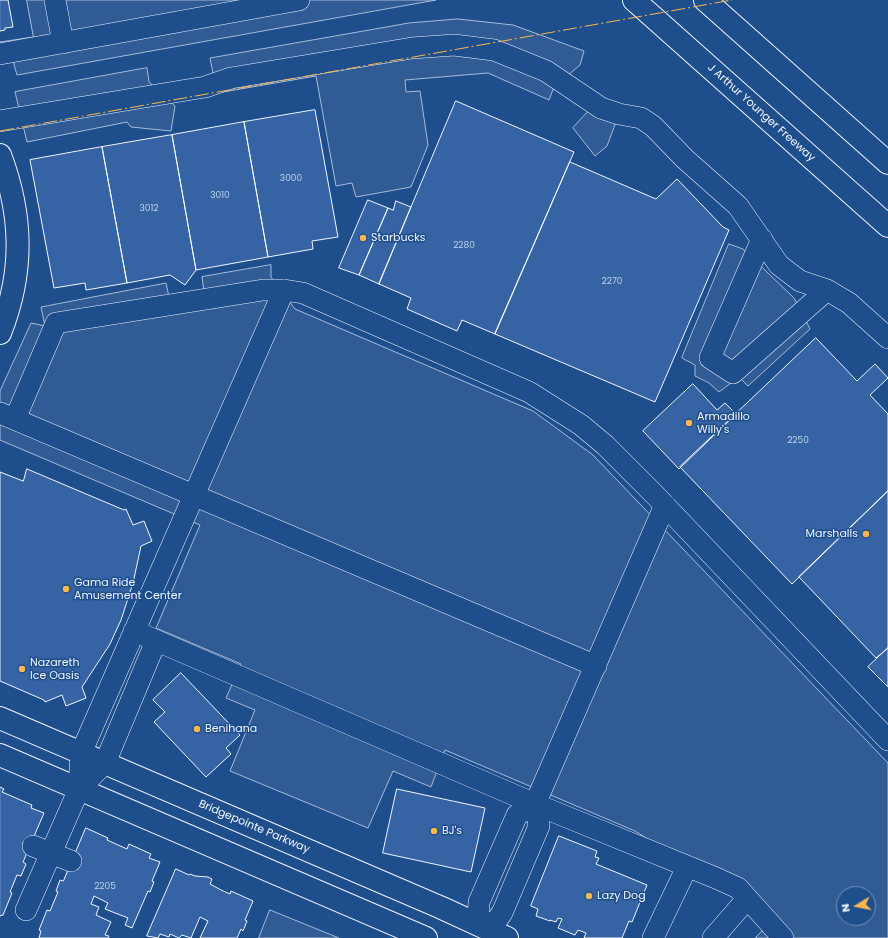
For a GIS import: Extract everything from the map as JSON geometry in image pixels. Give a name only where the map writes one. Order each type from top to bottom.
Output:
[{"type":"main road","name":"J Arthur Younger Freeway","points":[[634,0],[888,226]]},
{"type":"main road","points":[[705,0],[888,163]]},
{"type":"main road","points":[[0,155],[13,194],[18,233],[17,260],[13,293],[0,333]]},
{"type":"main road","name":"Bridgepointe Parkway","points":[[0,718],[105,763],[480,932],[507,938]]},
{"type":"main road","points":[[0,755],[426,938]]},
{"type":"lane","points":[[55,0],[63,43]]},
{"type":"lane","points":[[0,54],[299,0]]},
{"type":"lane","points":[[0,121],[205,87],[231,78],[412,48],[454,45],[494,50],[546,71],[601,108],[619,114],[641,118],[647,122],[685,159],[738,206],[779,265],[800,281],[827,290],[849,303],[888,338]]},
{"type":"lane","points":[[762,239],[710,358],[733,373],[827,290]]},
{"type":"lane","points":[[79,789],[81,753],[284,290]]},
{"type":"lane","points":[[596,666],[8,416],[56,323],[248,292],[284,290],[303,293],[529,392],[581,425],[605,445],[665,505],[888,740]]},
{"type":"lane","points":[[480,932],[497,920],[502,913],[539,826],[535,804],[665,505]]},
{"type":"lane","points":[[134,631],[535,804],[738,888],[783,938]]},
{"type":"lane","points":[[26,910],[42,850],[79,789],[105,763],[156,641]]},
{"type":"lane","points":[[42,850],[71,861]]},
{"type":"lane","points":[[653,938],[687,867]]},
{"type":"lane","points":[[713,938],[747,899]]},
{"type":"shaded area","points":[[27,0],[436,0],[17,75],[13,61],[0,63],[0,42],[33,37]]},
{"type":"shaded area","points":[[458,19],[513,25],[584,51],[580,65],[554,87],[549,100],[488,73],[405,80],[406,92],[420,91],[428,145],[411,187],[356,197],[352,183],[336,186],[316,76],[217,93],[210,58],[409,23]]},
{"type":"shaded area","points":[[147,68],[149,82],[175,106],[171,131],[131,127],[127,122],[27,142],[15,92]]},
{"type":"shaded area","points":[[595,104],[619,114],[607,146],[595,156],[573,128]]},
{"type":"shaded area","points":[[729,244],[743,249],[794,298],[810,329],[748,386],[739,377],[719,392],[709,383],[695,376],[695,365],[682,358]]},
{"type":"shaded area","points":[[271,265],[271,277],[295,309],[533,411],[593,455],[888,763],[888,938],[755,938],[771,922],[685,862],[635,831],[445,750],[431,787],[393,771],[368,828],[230,771],[255,710],[226,698],[241,664],[156,628],[200,525],[0,440],[0,391],[31,323],[45,326],[41,307],[166,283],[169,297],[204,291],[202,277]]},
{"type":"shaded area","points":[[270,910],[339,938],[259,938]]},
{"type":"building","points":[[0,0],[8,0],[13,27],[5,28],[5,30],[0,31]]},
{"type":"building","points":[[456,101],[574,152],[495,334],[462,320],[457,331],[407,309],[411,298],[379,284]]},
{"type":"building","points":[[315,110],[338,237],[312,241],[313,249],[268,257],[244,122]]},
{"type":"building","points":[[244,122],[268,257],[196,270],[172,135]]},
{"type":"building","points":[[172,135],[196,270],[185,285],[170,275],[127,283],[102,147]]},
{"type":"building","points":[[102,147],[127,283],[86,290],[85,283],[54,288],[30,160]]},
{"type":"building","points":[[570,162],[656,199],[677,179],[723,227],[729,230],[655,402],[495,334]]},
{"type":"building","name":"Starbucks","points":[[368,200],[388,208],[359,275],[339,268]]},
{"type":"building","points":[[396,201],[411,207],[379,284],[359,275],[388,208],[393,210]]},
{"type":"building","points":[[816,338],[857,381],[875,364],[888,378],[870,395],[888,414],[888,491],[792,584],[680,467]]},
{"type":"building","name":"Armadillo Willy's","points":[[693,384],[717,410],[725,403],[736,414],[679,469],[643,431]]},
{"type":"building","name":"Gama Ride Amusement Center","points":[[27,469],[124,510],[126,509],[133,525],[144,521],[152,541],[141,546],[133,583],[121,620],[110,644],[82,687],[86,698],[66,706],[62,695],[45,702],[44,700],[0,681],[0,472],[23,481]]},
{"type":"building","name":"Marshalls","points":[[888,491],[888,648],[876,658],[799,577]]},
{"type":"building","points":[[888,648],[888,687],[868,667]]},
{"type":"building","name":"Benihana","points":[[181,673],[240,735],[226,748],[231,754],[206,777],[154,722],[165,712],[153,700]]},
{"type":"building","points":[[0,787],[4,789],[2,792],[32,805],[31,808],[44,813],[23,862],[26,864],[21,876],[17,875],[10,892],[12,893],[3,915],[0,916]]},
{"type":"building","name":"BJ's","points":[[397,789],[485,808],[471,872],[383,853]]},
{"type":"building","points":[[86,828],[127,849],[129,844],[151,854],[149,858],[160,862],[152,881],[154,882],[150,892],[148,891],[132,928],[125,925],[128,918],[105,909],[108,903],[94,896],[91,904],[99,907],[96,915],[111,922],[105,935],[109,936],[108,938],[39,938],[41,931],[39,930],[47,910],[50,911],[58,892],[56,891],[60,880],[63,881]]},
{"type":"building","name":"Lazy Dog","points":[[559,836],[597,851],[595,857],[599,858],[596,864],[647,885],[632,922],[629,921],[622,938],[584,938],[586,933],[578,930],[575,935],[558,928],[562,919],[558,918],[556,922],[536,916],[538,909],[531,906]]},
{"type":"building","points":[[176,869],[189,875],[208,877],[212,879],[210,884],[221,890],[230,894],[231,891],[253,901],[245,920],[247,921],[243,931],[241,929],[237,938],[200,938],[208,921],[200,917],[191,938],[182,935],[179,938],[170,934],[169,937],[160,934],[158,938],[147,936]]},
{"type":"power","points":[[0,131],[732,0]]},
{"type":"place","name":"Starbucks","points":[[363,238]]},
{"type":"place","name":"Armadillo Willy's","points":[[689,423]]},
{"type":"place","name":"Marshalls","points":[[866,534]]},
{"type":"place","name":"Gama Ride Amusement Center","points":[[66,589]]},
{"type":"place","name":"Nazareth Ice Oasis","points":[[22,669]]},
{"type":"place","name":"Benihana","points":[[197,729]]},
{"type":"place","name":"BJ's","points":[[434,831]]},
{"type":"place","name":"Lazy Dog","points":[[589,896]]}]
